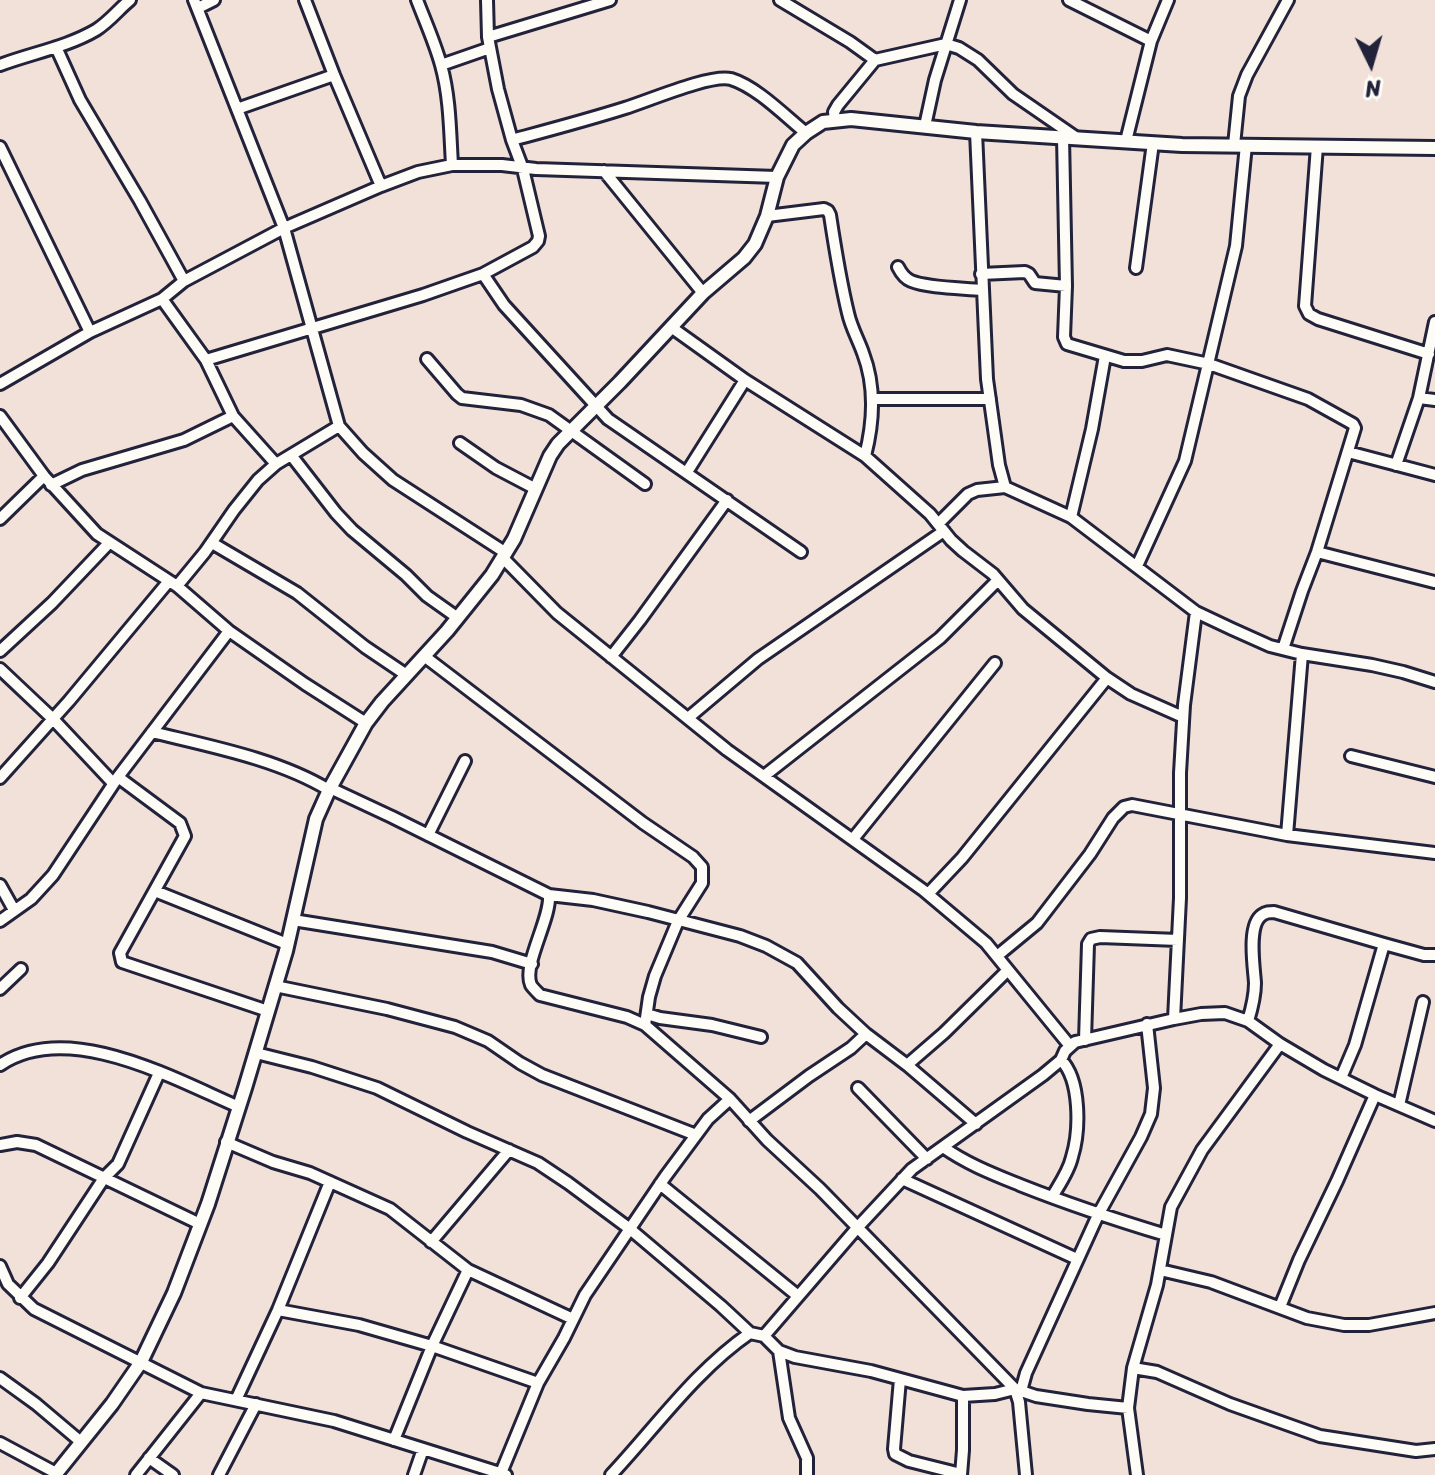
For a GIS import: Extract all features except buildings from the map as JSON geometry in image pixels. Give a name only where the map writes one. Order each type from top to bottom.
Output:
[{"type":"street","points":[[0,65],[75,41],[100,28],[130,0]]},
{"type":"street","points":[[214,0],[196,4],[284,228],[339,426],[393,480],[504,556],[557,613],[727,750],[928,894],[986,943],[1070,1046]]},
{"type":"street","points":[[417,0],[441,65],[448,104],[452,165]]},
{"type":"street","points":[[206,360],[483,274],[533,247],[538,241],[523,169],[498,89],[489,42],[487,0]]},
{"type":"street","points":[[441,65],[489,42],[610,0]]},
{"type":"street","points":[[780,0],[875,60]]},
{"type":"street","points":[[925,126],[931,95],[960,0]]},
{"type":"street","points":[[1069,0],[1151,41]]},
{"type":"street","points":[[1126,141],[1151,41],[1168,0]]},
{"type":"street","points":[[1137,566],[1185,461],[1236,246],[1239,96],[1247,75],[1288,0]]},
{"type":"street","points":[[307,1],[334,75],[381,186]]},
{"type":"street","points":[[835,120],[834,112],[838,105],[875,60],[946,44],[978,60],[1018,98],[1070,138]]},
{"type":"street","points":[[56,47],[80,100],[184,281]]},
{"type":"street","points":[[237,109],[334,75]]},
{"type":"street","points":[[512,140],[709,80],[726,78],[756,93],[806,133]]},
{"type":"street","points":[[0,1443],[56,1474],[141,1362],[174,1293],[239,1107],[287,944],[312,835],[329,789],[366,723],[405,674],[458,618],[504,556],[558,444],[703,293],[744,258],[755,244],[767,216],[777,177],[793,145],[806,133],[823,122],[851,119],[976,132],[1153,143],[1435,148]]},
{"type":"street","points":[[976,132],[981,274],[990,399],[1005,487]]},
{"type":"street","points":[[1070,138],[1064,342],[1124,361],[1142,361],[1167,355],[1209,364],[1308,399],[1353,424],[1355,431],[1283,649]]},
{"type":"street","points":[[1136,268],[1153,143]]},
{"type":"street","points":[[1317,146],[1305,306],[1309,314],[1429,354]]},
{"type":"street","points":[[0,147],[90,332]]},
{"type":"street","points":[[0,384],[90,332],[162,299],[184,281],[284,228],[418,172],[452,165],[502,165],[523,169],[777,177]]},
{"type":"street","points":[[604,171],[703,293]]},
{"type":"street","points":[[767,216],[828,211],[847,310],[867,364],[873,399],[865,456]]},
{"type":"street","points":[[898,267],[902,275],[911,281],[982,290]]},
{"type":"street","points":[[981,274],[1025,272],[1035,283],[1066,286]]},
{"type":"street","points":[[483,274],[504,305],[608,419],[801,552]]},
{"type":"street","points":[[162,299],[206,360],[233,416],[276,464]]},
{"type":"street","points":[[1396,465],[1419,398],[1435,322]]},
{"type":"street","points":[[671,327],[745,380],[865,456],[963,551],[993,574],[1023,609],[1107,678],[1131,694],[1183,717]]},
{"type":"street","points":[[1071,517],[1105,356]]},
{"type":"street","points":[[427,359],[462,398],[536,409],[561,422],[645,484]]},
{"type":"street","points":[[687,472],[745,380]]},
{"type":"street","points":[[1419,398],[1435,400]]},
{"type":"street","points":[[873,399],[990,399]]},
{"type":"street","points":[[0,416],[48,480],[84,521],[109,543],[173,583],[229,631],[366,723]]},
{"type":"street","points":[[0,519],[48,480],[184,440],[233,416]]},
{"type":"street","points":[[0,778],[212,543],[258,480],[276,464],[339,426]]},
{"type":"street","points":[[460,443],[496,468],[536,489]]},
{"type":"street","points":[[1348,452],[1435,475]]},
{"type":"street","points":[[291,455],[352,530],[427,596],[458,618]]},
{"type":"street","points":[[688,718],[758,659],[941,527],[968,494],[1005,487],[1071,517],[1196,612],[1257,640],[1302,654],[1372,665],[1435,682]]},
{"type":"street","points":[[611,657],[727,500]]},
{"type":"street","points":[[0,651],[52,603],[109,543]]},
{"type":"street","points":[[212,543],[297,593],[405,674]]},
{"type":"street","points":[[1317,552],[1434,582]]},
{"type":"street","points":[[764,776],[940,638],[998,580]]},
{"type":"street","points":[[1174,1019],[1183,717],[1196,612]]},
{"type":"street","points":[[0,921],[31,899],[53,875],[116,780],[229,631]]},
{"type":"street","points":[[1287,835],[1302,654]]},
{"type":"street","points":[[424,656],[643,823],[693,857],[702,867],[702,883],[678,921],[655,976],[645,1025]]},
{"type":"street","points":[[853,839],[995,663]]},
{"type":"street","points":[[0,669],[116,780],[180,823],[184,831],[185,836],[120,953],[122,962],[268,1011]]},
{"type":"street","points":[[928,894],[962,858],[1107,678]]},
{"type":"street","points":[[152,732],[289,770],[549,895],[593,900],[740,936],[766,946],[797,963],[866,1034],[976,1124]]},
{"type":"street","points":[[1351,756],[1435,777]]},
{"type":"street","points":[[428,835],[465,761]]},
{"type":"street","points":[[997,956],[1037,923],[1090,854],[1113,818],[1124,807],[1132,805],[1287,835],[1435,853]]},
{"type":"street","points":[[0,885],[14,910]]},
{"type":"street","points":[[155,891],[287,944]]},
{"type":"street","points":[[549,895],[548,911],[529,975],[532,986],[540,995],[627,1017],[645,1025],[730,1099],[767,1140],[820,1189],[1018,1390],[1036,1396],[1128,1408]]},
{"type":"street","points":[[1248,1021],[1254,1001],[1254,933],[1264,913],[1274,912],[1424,955],[1435,955]]},
{"type":"street","points":[[293,920],[492,952],[532,964]]},
{"type":"street","points":[[1085,1040],[1088,944],[1091,939],[1178,940]]},
{"type":"street","points":[[1341,1078],[1355,1045],[1384,944]]},
{"type":"street","points":[[0,989],[21,969]]},
{"type":"street","points":[[907,1065],[1008,970]]},
{"type":"street","points":[[275,986],[387,1009],[455,1027],[488,1041],[542,1075],[696,1135]]},
{"type":"street","points":[[1399,1105],[1423,1002]]},
{"type":"street","points":[[764,1336],[912,1169],[1061,1060],[1070,1046],[1085,1040],[1147,1024],[1225,1013],[1248,1021],[1280,1044],[1341,1078],[1435,1121]]},
{"type":"street","points":[[647,1014],[761,1037]]},
{"type":"street","points":[[1026,1475],[1018,1390],[1098,1215],[1151,1114],[1154,1088],[1147,1024]]},
{"type":"street","points":[[749,1121],[866,1034]]},
{"type":"street","points":[[1137,1475],[1128,1408],[1133,1368],[1160,1270],[1171,1207],[1202,1150],[1280,1044]]},
{"type":"street","points":[[0,1065],[32,1052],[54,1049],[105,1053],[239,1107]]},
{"type":"street","points":[[256,1053],[377,1088],[538,1163],[630,1229],[750,1333],[764,1336],[779,1351],[813,1362],[871,1371],[963,1396],[1018,1390]]},
{"type":"street","points":[[1052,1197],[1072,1160],[1076,1135],[1073,1079],[1061,1060]]},
{"type":"street","points":[[20,1298],[48,1263],[104,1178],[118,1164],[159,1073]]},
{"type":"street","points":[[858,1088],[927,1159]]},
{"type":"street","points":[[1280,1307],[1375,1095]]},
{"type":"street","points":[[0,1266],[8,1284],[34,1309],[201,1393],[334,1421],[504,1474],[538,1383],[585,1295],[696,1135],[730,1099]]},
{"type":"street","points":[[0,1145],[17,1142],[36,1145],[200,1224]]},
{"type":"street","points":[[226,1142],[390,1209],[468,1270],[573,1319]]},
{"type":"street","points":[[943,1147],[967,1163],[1052,1197],[1098,1215],[1166,1235]]},
{"type":"street","points":[[431,1242],[509,1150]]},
{"type":"street","points":[[902,1179],[1077,1259]]},
{"type":"street","points":[[236,1400],[278,1310],[330,1182]]},
{"type":"street","points":[[660,1184],[798,1296]]},
{"type":"street","points":[[394,1440],[432,1346],[468,1270]]},
{"type":"street","points":[[1160,1270],[1211,1282],[1307,1318],[1344,1325],[1369,1325],[1435,1313]]},
{"type":"street","points":[[278,1310],[359,1325],[432,1346],[538,1383]]},
{"type":"street","points":[[611,1475],[695,1380],[750,1333]]},
{"type":"street","points":[[779,1351],[789,1418],[807,1458],[807,1475]]},
{"type":"street","points":[[1133,1368],[1157,1372],[1230,1404],[1320,1436],[1416,1451],[1435,1449]]},
{"type":"street","points":[[0,1378],[81,1442]]},
{"type":"street","points":[[900,1379],[895,1454],[909,1461],[961,1474],[963,1396]]},
{"type":"street","points":[[136,1475],[201,1393]]},
{"type":"street","points":[[219,1475],[256,1404]]},
{"type":"street","points":[[414,1475],[423,1449]]},
{"type":"street","points":[[149,1458],[173,1475]]}]
